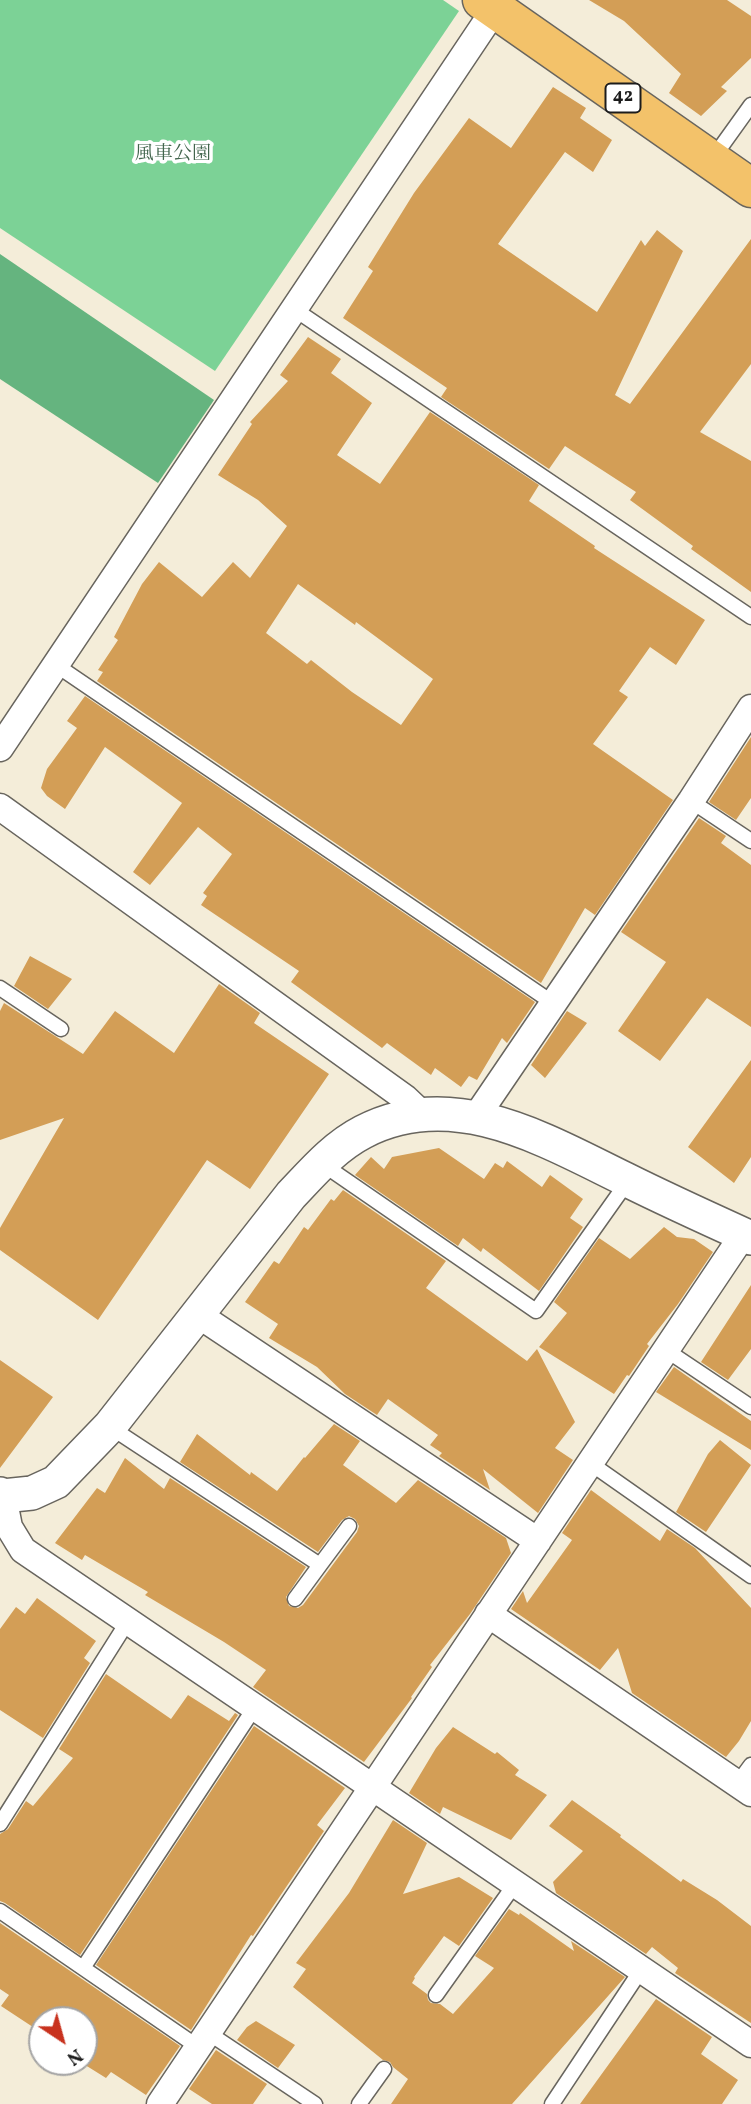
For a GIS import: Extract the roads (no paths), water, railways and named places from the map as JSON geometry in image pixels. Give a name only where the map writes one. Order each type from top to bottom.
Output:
[{"type":"main road","name":"42","points":[[488,4],[751,188]]},
{"type":"street","points":[[0,748],[294,310],[488,4]]},
{"type":"street","points":[[476,1117],[691,801],[751,708]]},
{"type":"street","points":[[0,807],[405,1098],[424,1115]]},
{"type":"street","points":[[160,2104],[372,1787],[488,1614],[666,1350],[747,1236],[548,1141],[476,1117],[436,1113],[393,1121],[364,1131],[321,1163],[291,1195],[110,1426],[56,1482],[32,1493],[1,1495],[9,1527],[23,1550],[255,1707],[372,1787],[641,1970],[751,2044]]},
{"type":"street","points":[[197,1314],[538,1541]]},
{"type":"street","points":[[488,1614],[746,1781]]},
{"type":"lane","points":[[711,160],[751,105]]},
{"type":"lane","points":[[294,310],[751,617]]},
{"type":"lane","points":[[56,665],[552,1003]]},
{"type":"lane","points":[[691,801],[751,841]]},
{"type":"lane","points":[[0,988],[61,1029]]},
{"type":"lane","points":[[321,1163],[536,1311],[628,1181]]},
{"type":"lane","points":[[666,1350],[751,1407]]},
{"type":"lane","points":[[110,1426],[320,1565]]},
{"type":"lane","points":[[590,1463],[751,1576]]},
{"type":"lane","points":[[295,1599],[349,1526]]},
{"type":"lane","points":[[0,1824],[128,1621]]},
{"type":"lane","points":[[83,1968],[255,1707]]},
{"type":"lane","points":[[436,1995],[515,1884]]},
{"type":"lane","points":[[0,1911],[83,1968],[316,2104]]},
{"type":"lane","points":[[552,2104],[641,1970]]},
{"type":"lane","points":[[359,2104],[384,2069]]},
{"type":"park label","name":"風車公園","points":[[173,156]]}]
